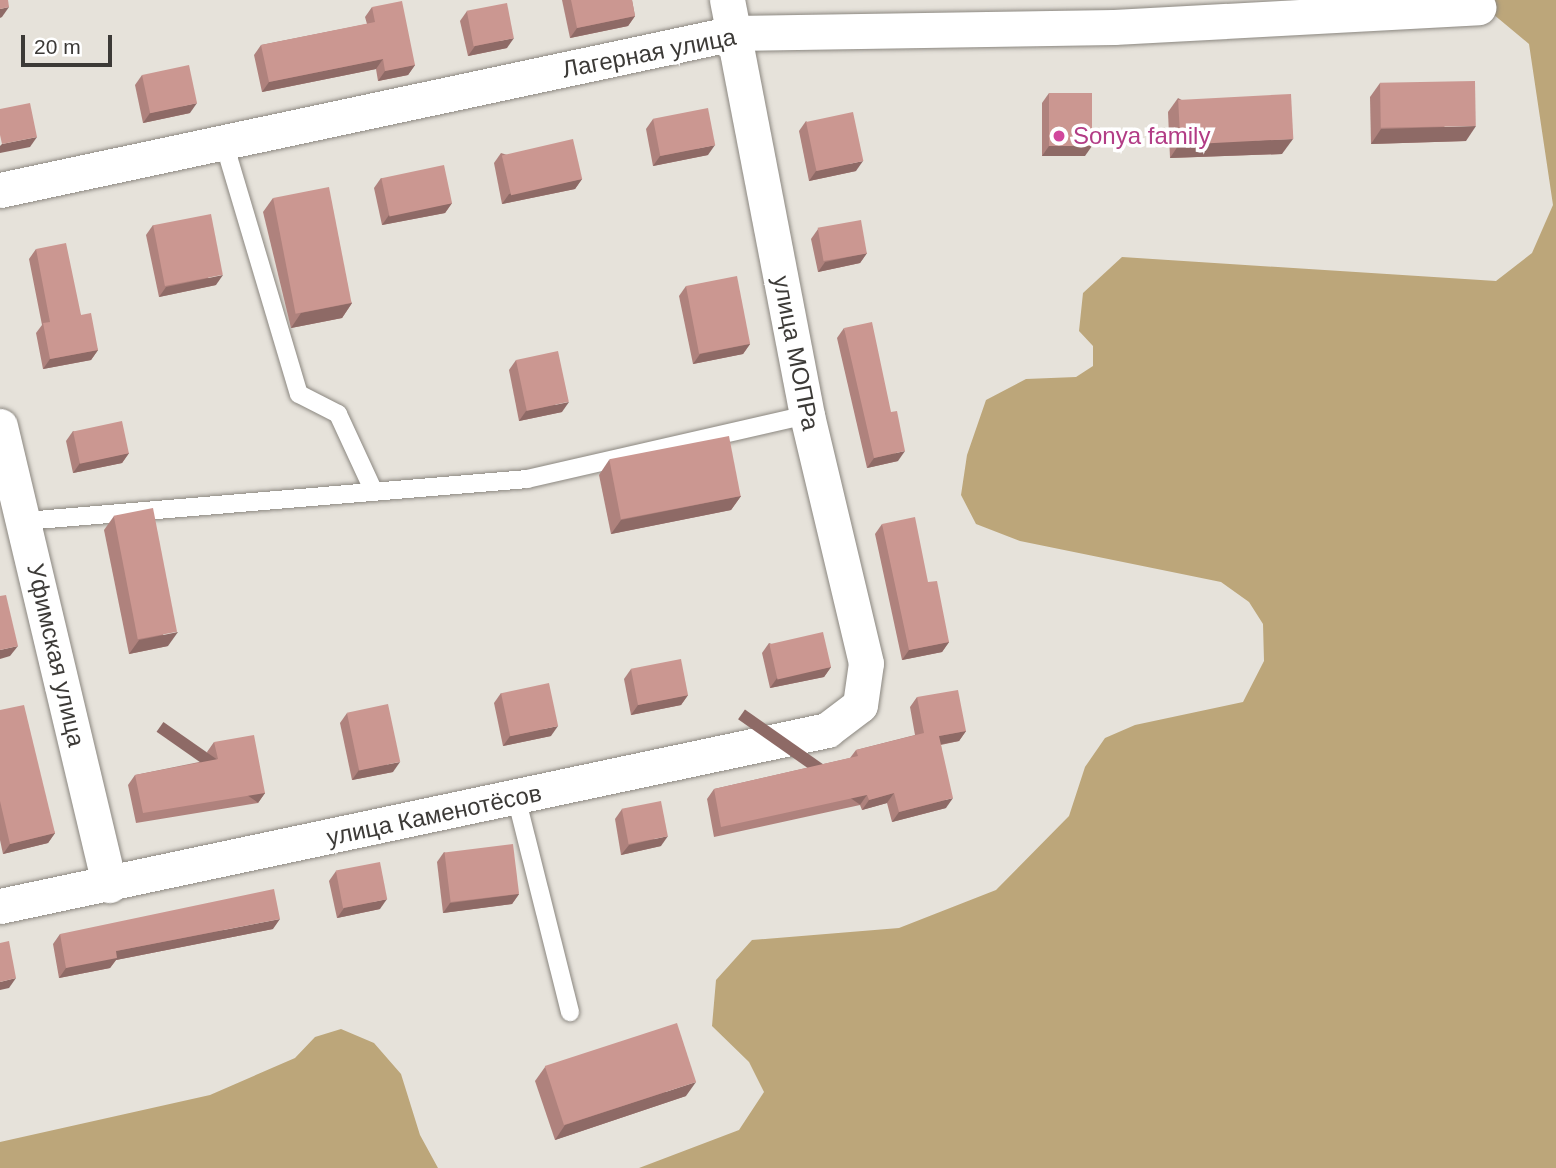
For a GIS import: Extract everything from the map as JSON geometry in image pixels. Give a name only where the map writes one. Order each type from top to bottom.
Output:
[{"type":"street","name":"Лагерная улица","points":[[0,190],[224,142],[731,17],[1114,27],[1478,7]]},
{"type":"street","name":"улица МОПРа","points":[[731,17],[807,415],[866,663],[860,705]]},
{"type":"street","name":"Уфимская улица","points":[[0,426],[25,521],[109,884]]},
{"type":"street","name":"улица Каменотёсов","points":[[0,906],[828,730],[860,705]]},
{"type":"lane","points":[[224,142],[299,394],[338,414],[374,492]]},
{"type":"lane","points":[[25,521],[527,479],[807,415]]},
{"type":"lane","points":[[516,797],[569,1012]]},
{"type":"shaded area","points":[[1483,0],[1556,0],[1556,1168],[639,1168],[739,1130],[764,1092],[749,1062],[712,1026],[716,980],[752,940],[899,928],[996,890],[1069,816],[1085,767],[1105,738],[1135,725],[1243,702],[1264,661],[1263,624],[1249,602],[1221,582],[1020,541],[976,524],[961,495],[967,455],[986,400],[1026,379],[1076,377],[1093,366],[1093,346],[1079,331],[1083,293],[1122,257],[1496,281],[1532,253],[1553,205],[1529,44],[1481,4]]},
{"type":"shaded area","points":[[341,1029],[374,1043],[401,1074],[420,1135],[438,1168],[0,1168],[0,1142],[210,1095],[295,1058],[315,1037]]},
{"type":"building","points":[[0,0],[8,0],[9,7],[0,9]]},
{"type":"building","points":[[571,0],[632,0],[635,16],[577,28]]},
{"type":"building","points":[[402,1],[415,65],[385,71],[383,59],[269,82],[261,45],[375,22],[372,7]]},
{"type":"building","points":[[507,3],[514,38],[474,46],[467,11]]},
{"type":"building","points":[[189,65],[197,103],[150,113],[142,75]]},
{"type":"building","points":[[1475,81],[1476,126],[1381,128],[1380,83]]},
{"type":"building","points":[[1049,93],[1092,93],[1092,146],[1049,146]]},
{"type":"building","points":[[1291,94],[1293,139],[1181,145],[1178,100]]},
{"type":"building","points":[[30,103],[37,137],[2,144],[0,109]]},
{"type":"building","points":[[708,108],[715,145],[660,156],[653,119]]},
{"type":"building","points":[[853,112],[863,161],[816,171],[806,122]]},
{"type":"building","points":[[573,139],[582,179],[511,195],[502,155]]},
{"type":"building","points":[[444,165],[452,203],[390,216],[381,178]]},
{"type":"building","points":[[329,187],[352,303],[296,314],[273,198]]},
{"type":"building","points":[[211,214],[223,275],[165,286],[153,225]]},
{"type":"building","points":[[861,220],[867,253],[824,261],[818,228]]},
{"type":"building","points":[[66,243],[81,315],[91,313],[98,350],[50,359],[43,323],[50,322],[36,249]]},
{"type":"building","points":[[737,276],[750,344],[699,354],[686,286]]},
{"type":"building","points":[[872,322],[891,412],[897,411],[905,451],[874,458],[844,328]]},
{"type":"building","points":[[558,351],[569,402],[527,411],[516,360]]},
{"type":"building","points":[[122,421],[129,453],[80,464],[73,431]]},
{"type":"building","points":[[729,436],[741,496],[621,519],[609,459]]},
{"type":"building","points":[[153,508],[177,632],[138,639],[114,516]]},
{"type":"building","points":[[915,517],[928,582],[937,581],[949,642],[909,650],[882,524]]},
{"type":"building","points":[[6,595],[18,646],[0,650],[0,596]]},
{"type":"building","points":[[823,632],[831,667],[778,679],[769,644]]},
{"type":"building","points":[[681,659],[688,695],[638,705],[631,669]]},
{"type":"building","points":[[549,683],[558,726],[510,736],[501,693]]},
{"type":"building","points":[[958,690],[966,731],[939,736],[953,798],[899,812],[894,793],[869,800],[867,795],[721,827],[714,789],[858,756],[856,750],[924,733],[917,697]]},
{"type":"building","points":[[388,704],[400,762],[359,770],[347,713]]},
{"type":"building","points":[[24,705],[55,833],[10,844],[0,801],[0,710]]},
{"type":"building","points":[[254,735],[265,793],[143,813],[135,775],[218,759],[214,742]]},
{"type":"building","points":[[661,801],[668,836],[629,844],[622,809]]},
{"type":"building","points":[[513,844],[519,894],[451,902],[445,852]]},
{"type":"building","points":[[380,862],[387,899],[343,908],[336,871]]},
{"type":"building","points":[[274,889],[280,919],[116,951],[117,958],[66,968],[60,934]]},
{"type":"building","points":[[9,941],[16,978],[0,982],[0,943]]},
{"type":"building","points":[[677,1023],[696,1082],[564,1125],[545,1066]]},
{"type":"place","name":"Sonya family","points":[[1059,136]]}]
